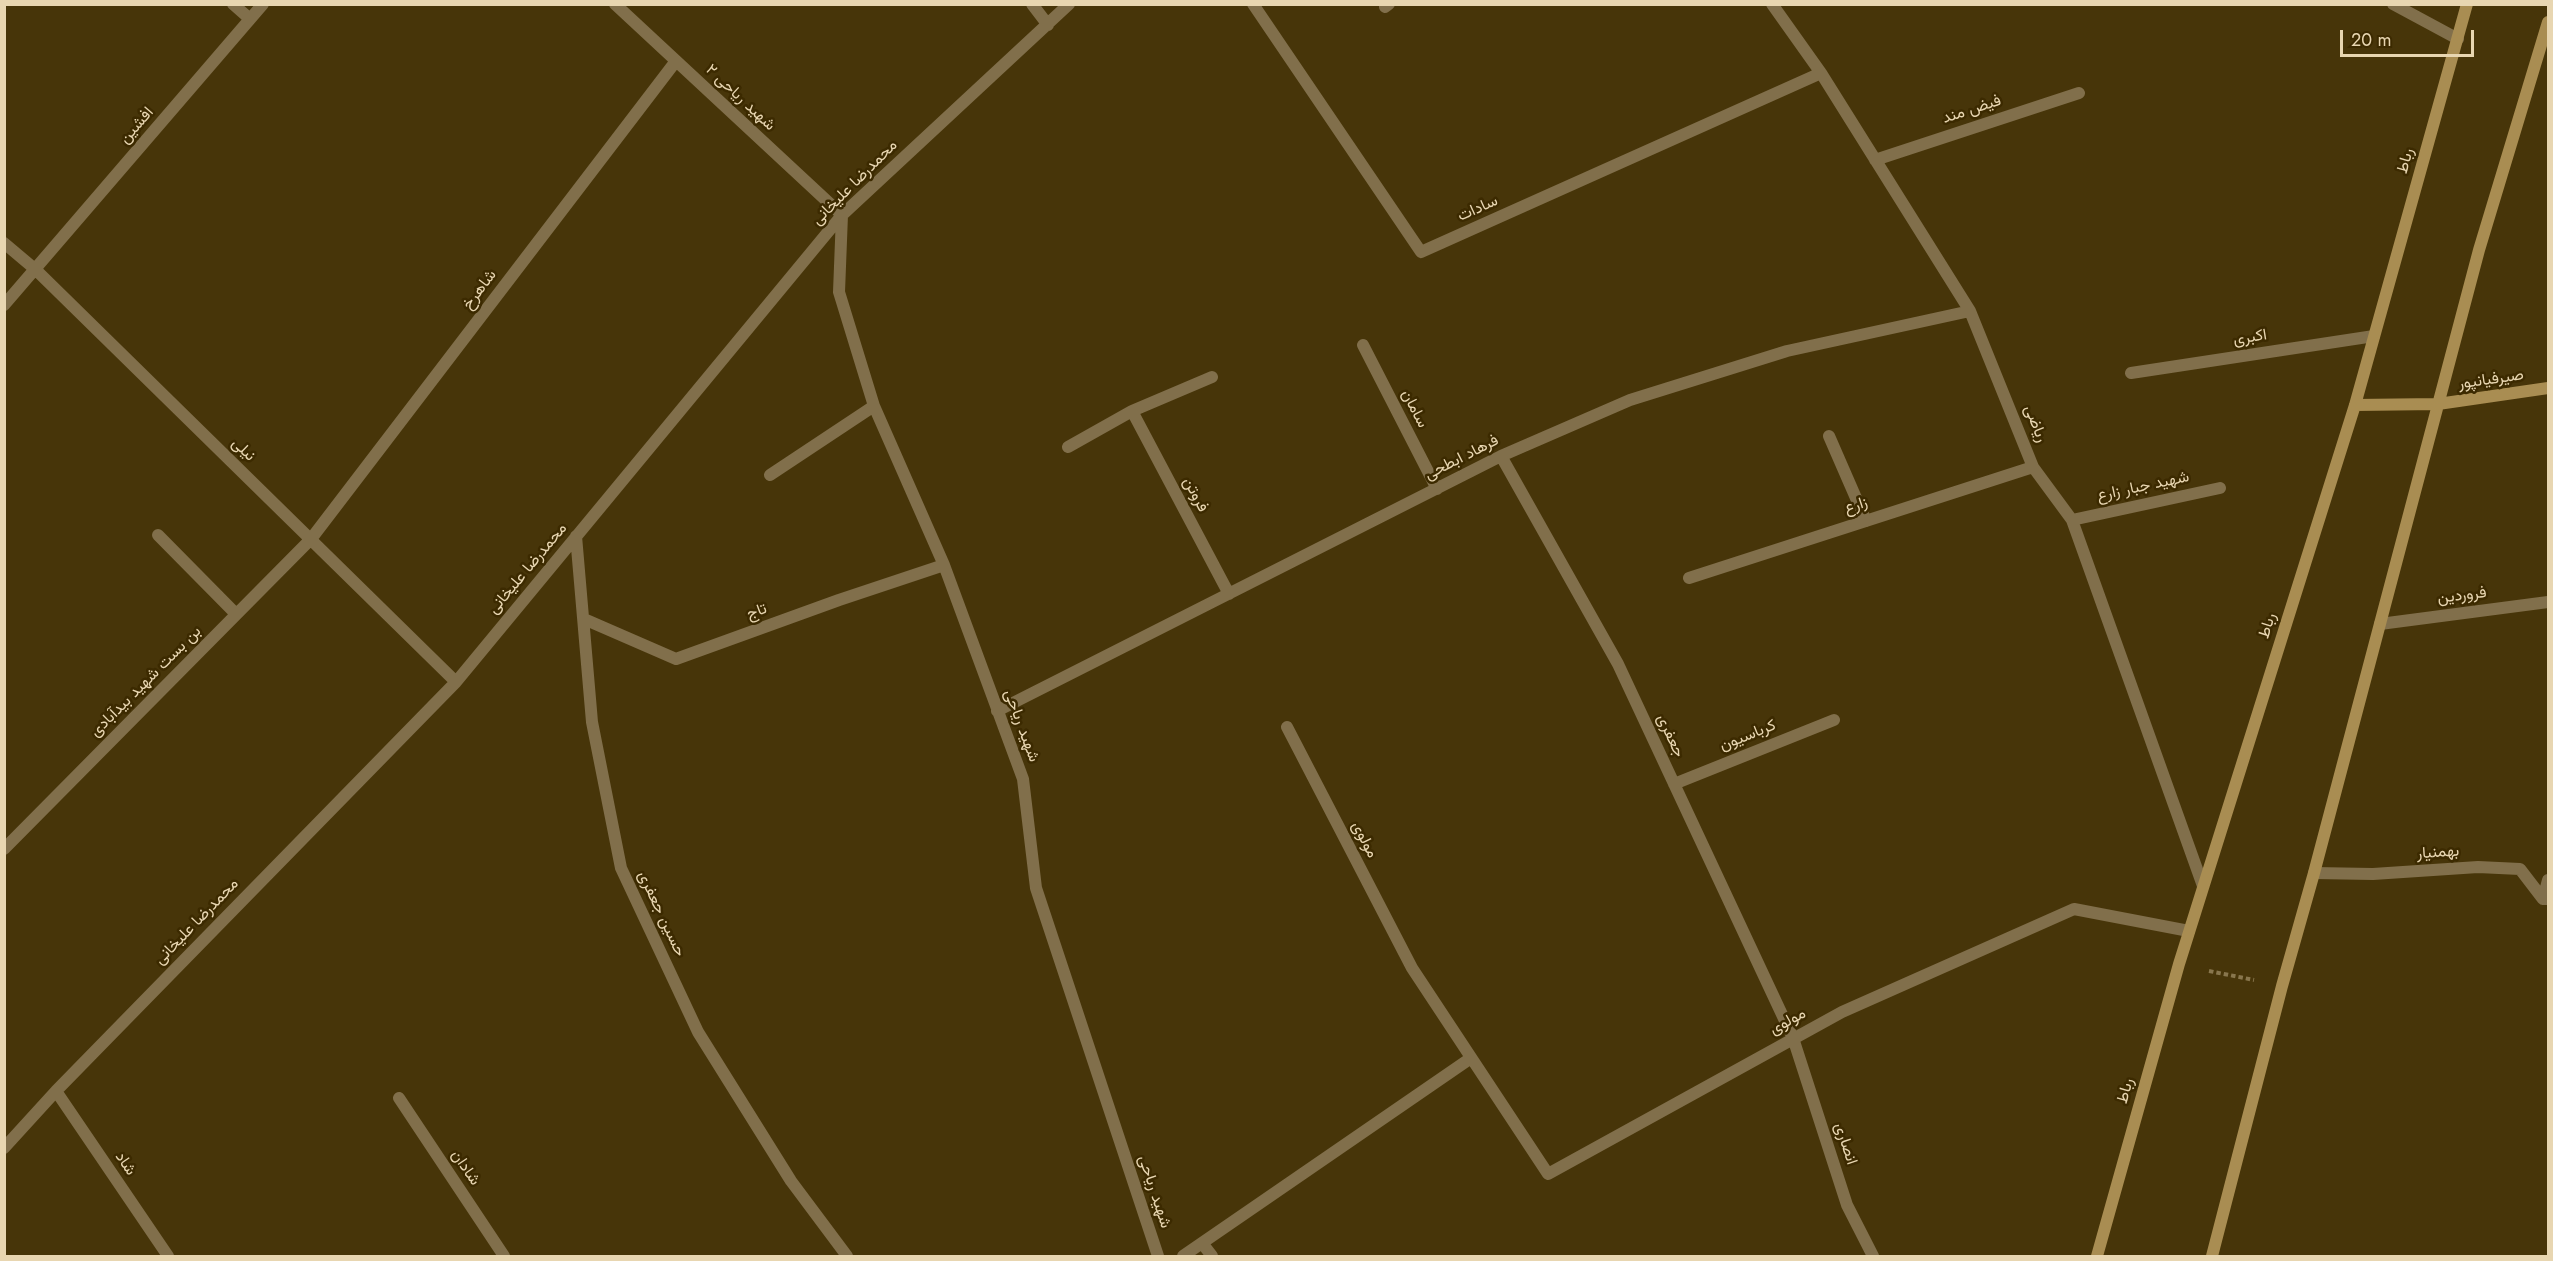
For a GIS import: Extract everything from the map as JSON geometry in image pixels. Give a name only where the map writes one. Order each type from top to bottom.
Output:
[{"type":"main road","name":"رباط","points":[[2097,1257],[2179,964],[2355,405],[2467,4]]},
{"type":"main road","points":[[2212,1257],[2479,250],[2548,22]]},
{"type":"main road","name":"صیرفیانپور","points":[[2355,405],[2438,404],[2548,388]]},
{"type":"street","points":[[234,4],[250,19]]},
{"type":"street","name":"افشین","points":[[4,305],[263,4]]},
{"type":"street","name":"شهید ریاحی ۲","points":[[615,4],[842,215]]},
{"type":"street","points":[[1032,4],[1048,25]]},
{"type":"street","name":"محمدرضا علیخانی","points":[[4,1148],[56,1091],[456,682],[842,215],[1069,4]]},
{"type":"street","name":"سادات","points":[[1253,4],[1422,252],[1821,73]]},
{"type":"street","name":"ریاضی","points":[[1772,4],[1821,73],[1970,310],[2033,466],[2072,519],[2203,886]]},
{"type":"street","points":[[2393,4],[2458,39]]},
{"type":"street","name":"شاهرخ","points":[[311,539],[676,61]]},
{"type":"street","name":"فیض مند","points":[[1875,160],[2079,93]]},
{"type":"street","name":"شهید ریاحی","points":[[842,215],[839,292],[874,406],[945,565],[1023,779],[1036,888],[1158,1257]]},
{"type":"street","name":"نیلی","points":[[4,243],[36,270],[456,682]]},
{"type":"street","name":"فرهاد ابطحی","points":[[998,711],[1501,456],[1630,400],[1787,351],[1970,310]]},
{"type":"street","name":"اکبری","points":[[2131,373],[2374,336]]},
{"type":"street","name":"سامان","points":[[1363,345],[1437,489]]},
{"type":"street","points":[[1068,447],[1132,411],[1212,377]]},
{"type":"street","points":[[770,475],[874,406]]},
{"type":"street","name":"فروتن","points":[[1132,411],[1229,594]]},
{"type":"street","points":[[1829,436],[1866,521]]},
{"type":"street","name":"جعفری","points":[[1501,456],[1618,664],[1793,1038]]},
{"type":"street","name":"زارع","points":[[1689,578],[2033,466]]},
{"type":"street","name":"شهید جبار زارع","points":[[2072,519],[2220,488]]},
{"type":"street","points":[[158,535],[236,615]]},
{"type":"street","name":"حسین جعفری","points":[[576,536],[592,722],[621,868],[698,1032],[791,1181],[847,1257]]},
{"type":"street","name":"بن بست شهید بیدآبادی","points":[[4,849],[311,539]]},
{"type":"street","name":"تاج","points":[[584,619],[676,659],[839,600],[945,565]]},
{"type":"street","name":"فروردین","points":[[2380,624],[2548,602]]},
{"type":"street","name":"کرباسیون","points":[[1674,784],[1834,720]]},
{"type":"street","name":"مولوی","points":[[1287,727],[1412,968],[1548,1174],[1842,1012],[2074,909],[2189,931]]},
{"type":"street","name":"بهمنیار","points":[[2314,873],[2373,874],[2478,867],[2520,869],[2546,899]]},
{"type":"street","points":[[2546,899],[2548,880]]},
{"type":"street","name":"انصاری","points":[[1793,1038],[1847,1205],[1873,1257]]},
{"type":"street","points":[[1183,1257],[1471,1058]]},
{"type":"street","name":"شاد","points":[[56,1091],[168,1257]]},
{"type":"street","name":"شادان","points":[[399,1098],[504,1257]]},
{"type":"street","points":[[1202,1243],[1212,1257]]},
{"type":"path","points":[[2179,964],[2282,986]]}]
